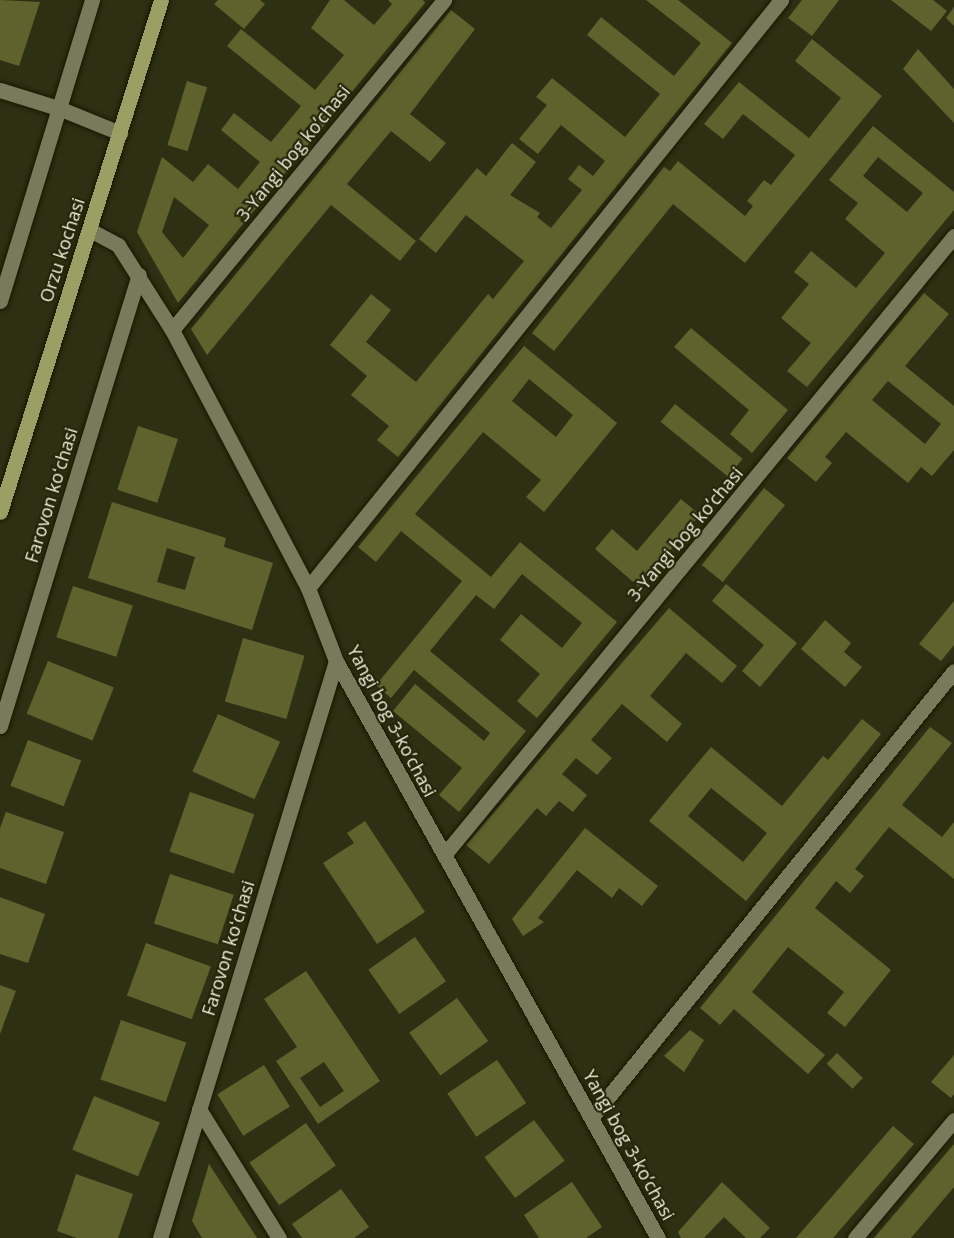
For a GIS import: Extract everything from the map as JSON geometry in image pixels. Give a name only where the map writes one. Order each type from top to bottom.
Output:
[{"type":"main road","name":"Orzu kochasi","points":[[0,512],[161,0]]},
{"type":"street","points":[[0,301],[61,109],[92,0]]},
{"type":"street","name":"3-Yangi bog koʼchasi","points":[[172,330],[444,0]]},
{"type":"street","points":[[308,588],[781,0]]},
{"type":"street","points":[[0,90],[61,109],[120,133]]},
{"type":"street","name":"Yangi bog 3-koʼchasi","points":[[90,230],[118,245],[172,330],[308,588],[336,661],[658,1238]]},
{"type":"street","name":"3-Yangi bog koʼchasi","points":[[444,855],[954,236]]},
{"type":"street","name":"Farovon koʻchasi","points":[[0,726],[139,276]]},
{"type":"street","name":"Farovon koʻchasi","points":[[160,1238],[336,661]]},
{"type":"street","points":[[592,1117],[954,671]]},
{"type":"street","points":[[199,1109],[279,1238]]},
{"type":"street","points":[[855,1238],[954,1120]]},
{"type":"building","points":[[0,0],[40,2],[19,66],[0,60]]},
{"type":"building","points":[[218,0],[260,0],[265,4],[244,29],[214,4]]},
{"type":"building","points":[[330,0],[344,0],[374,25],[392,4],[388,0],[423,0],[425,3],[178,303],[137,232],[162,157],[193,182],[208,164],[238,189],[260,162],[221,130],[234,113],[271,142],[301,106],[227,46],[241,29],[315,90],[344,55],[311,28]],"holes":[[[174,197],[209,225],[183,258],[162,232]]]},
{"type":"building","points":[[646,0],[678,0],[732,43],[398,457],[377,440],[389,426],[351,395],[367,376],[330,345],[371,294],[391,310],[366,342],[416,382],[488,294],[493,299],[524,261],[466,215],[436,253],[419,239],[477,168],[486,176],[512,143],[536,162],[510,195],[540,213],[537,217],[551,228],[582,190],[568,179],[579,165],[593,176],[605,161],[561,125],[538,154],[519,139],[547,105],[536,97],[552,78],[625,137],[660,94],[587,35],[601,17],[674,76],[701,43]]},
{"type":"building","points":[[802,0],[839,0],[812,36],[788,18]]},
{"type":"building","points":[[891,0],[933,0],[947,11],[931,31]]},
{"type":"building","points":[[954,7],[954,26],[946,18]]},
{"type":"building","points":[[451,10],[475,29],[410,114],[446,143],[430,162],[391,131],[347,184],[416,241],[400,261],[331,205],[207,355],[191,329]]},
{"type":"building","points":[[812,39],[882,96],[745,263],[673,204],[554,351],[532,333],[664,167],[670,171],[678,161],[745,216],[753,206],[747,201],[764,180],[771,185],[795,155],[743,114],[723,139],[704,124],[739,82],[809,138],[841,98],[795,61]]},
{"type":"building","points":[[918,49],[954,89],[954,123],[903,69]]},
{"type":"building","points":[[187,81],[207,87],[187,151],[167,145]]},
{"type":"building","points":[[873,126],[954,192],[954,210],[807,387],[787,371],[811,343],[781,318],[809,284],[794,272],[811,251],[856,288],[885,253],[845,219],[858,203],[829,180]],"holes":[[[878,157],[923,193],[907,212],[863,176]]]},
{"type":"building","points":[[924,293],[949,314],[905,366],[954,406],[954,450],[932,476],[921,467],[908,483],[846,432],[825,457],[832,463],[816,482],[787,458]],"holes":[[[888,381],[941,424],[925,444],[872,400]]]},
{"type":"building","points":[[691,328],[788,410],[752,453],[730,434],[749,410],[674,347]]},
{"type":"building","points":[[524,346],[617,423],[544,512],[526,497],[541,480],[483,432],[415,514],[491,577],[520,542],[617,622],[537,718],[517,701],[540,674],[500,640],[521,614],[562,648],[582,623],[522,574],[494,609],[476,595],[430,651],[526,731],[459,812],[439,795],[462,768],[393,711],[415,684],[484,741],[490,733],[414,670],[391,698],[376,685],[462,581],[401,531],[376,562],[358,547]],"holes":[[[529,379],[573,415],[556,437],[512,401]]]},
{"type":"building","points":[[675,404],[743,459],[728,477],[661,422]]},
{"type":"building","points":[[138,426],[178,439],[157,503],[117,490]]},
{"type":"building","points":[[764,488],[785,505],[723,582],[702,565]]},
{"type":"building","points":[[681,499],[700,515],[639,587],[595,549],[612,529],[637,551]]},
{"type":"building","points":[[112,502],[226,538],[224,547],[273,563],[252,630],[88,578]],"holes":[[[167,548],[195,557],[185,590],[157,582]]]},
{"type":"building","points":[[726,584],[797,643],[760,687],[742,671],[764,645],[712,601]]},
{"type":"building","points":[[73,586],[133,605],[116,657],[56,637]]},
{"type":"building","points":[[954,601],[954,645],[941,661],[919,644]]},
{"type":"building","points":[[669,608],[737,666],[722,683],[686,653],[650,696],[682,724],[667,742],[622,704],[591,740],[612,758],[597,775],[576,758],[562,774],[587,795],[573,812],[559,801],[546,816],[537,808],[489,864],[466,845]]},
{"type":"building","points":[[825,620],[851,643],[844,652],[862,667],[845,687],[801,649]]},
{"type":"building","points":[[243,638],[305,656],[286,719],[225,701]]},
{"type":"building","points":[[48,661],[114,688],[92,740],[27,714]]},
{"type":"building","points":[[218,714],[280,742],[254,799],[192,772]]},
{"type":"building","points":[[862,719],[881,734],[746,901],[649,821],[711,747],[782,806],[823,756],[828,760]],"holes":[[[711,788],[767,833],[743,862],[688,816]]]},
{"type":"building","points":[[930,727],[952,743],[902,805],[942,837],[954,822],[954,879],[889,827],[855,869],[864,876],[850,893],[836,881],[815,908],[891,970],[845,1027],[827,1013],[844,992],[788,947],[752,992],[825,1055],[808,1074],[734,1009],[720,1025],[700,1008]]},
{"type":"building","points":[[28,740],[81,760],[64,806],[10,786]]},
{"type":"building","points":[[190,792],[254,814],[234,874],[169,852]]},
{"type":"building","points":[[6,812],[64,832],[46,884],[0,868],[0,828]]},
{"type":"building","points":[[365,821],[425,912],[377,944],[323,863],[354,843],[347,833]]},
{"type":"building","points":[[585,828],[658,886],[642,906],[619,888],[612,898],[577,870],[538,918],[544,922],[523,936],[512,919]]},
{"type":"building","points":[[170,874],[234,895],[218,944],[154,923]]},
{"type":"building","points":[[0,897],[45,914],[28,963],[0,954]]},
{"type":"building","points":[[415,937],[446,981],[399,1014],[368,970]]},
{"type":"building","points":[[146,943],[211,967],[192,1019],[127,996]]},
{"type":"building","points":[[306,971],[380,1081],[318,1124],[276,1061],[297,1047],[264,999]],"holes":[[[324,1062],[344,1091],[320,1107],[300,1078]]]},
{"type":"building","points":[[0,985],[16,991],[0,1034]]},
{"type":"building","points":[[457,998],[488,1041],[440,1076],[409,1033]]},
{"type":"building","points":[[121,1020],[186,1042],[166,1102],[100,1080]]},
{"type":"building","points":[[690,1030],[704,1040],[684,1072],[664,1056]]},
{"type":"building","points":[[837,1053],[863,1078],[852,1089],[827,1064]]},
{"type":"building","points":[[954,1055],[954,1094],[951,1098],[931,1082]]},
{"type":"building","points":[[497,1060],[526,1103],[476,1137],[447,1094]]},
{"type":"building","points":[[264,1065],[290,1107],[243,1136],[217,1094]]},
{"type":"building","points":[[94,1096],[160,1123],[138,1176],[72,1150]]},
{"type":"building","points":[[534,1120],[565,1161],[515,1198],[484,1157]]},
{"type":"building","points":[[306,1123],[336,1166],[279,1205],[249,1163]]},
{"type":"building","points":[[893,1126],[914,1144],[833,1238],[796,1238]]},
{"type":"building","points":[[954,1144],[954,1187],[911,1238],[874,1238]]},
{"type":"building","points":[[209,1164],[257,1238],[202,1238],[192,1221]]},
{"type":"building","points":[[76,1174],[133,1194],[118,1238],[77,1238],[57,1231]]},
{"type":"building","points":[[572,1182],[602,1227],[586,1238],[539,1238],[524,1215]]},
{"type":"building","points":[[722,1182],[770,1228],[760,1238],[746,1238],[724,1217],[704,1238],[681,1238],[678,1232]]},
{"type":"building","points":[[341,1189],[369,1227],[354,1238],[302,1238],[292,1224]]}]
